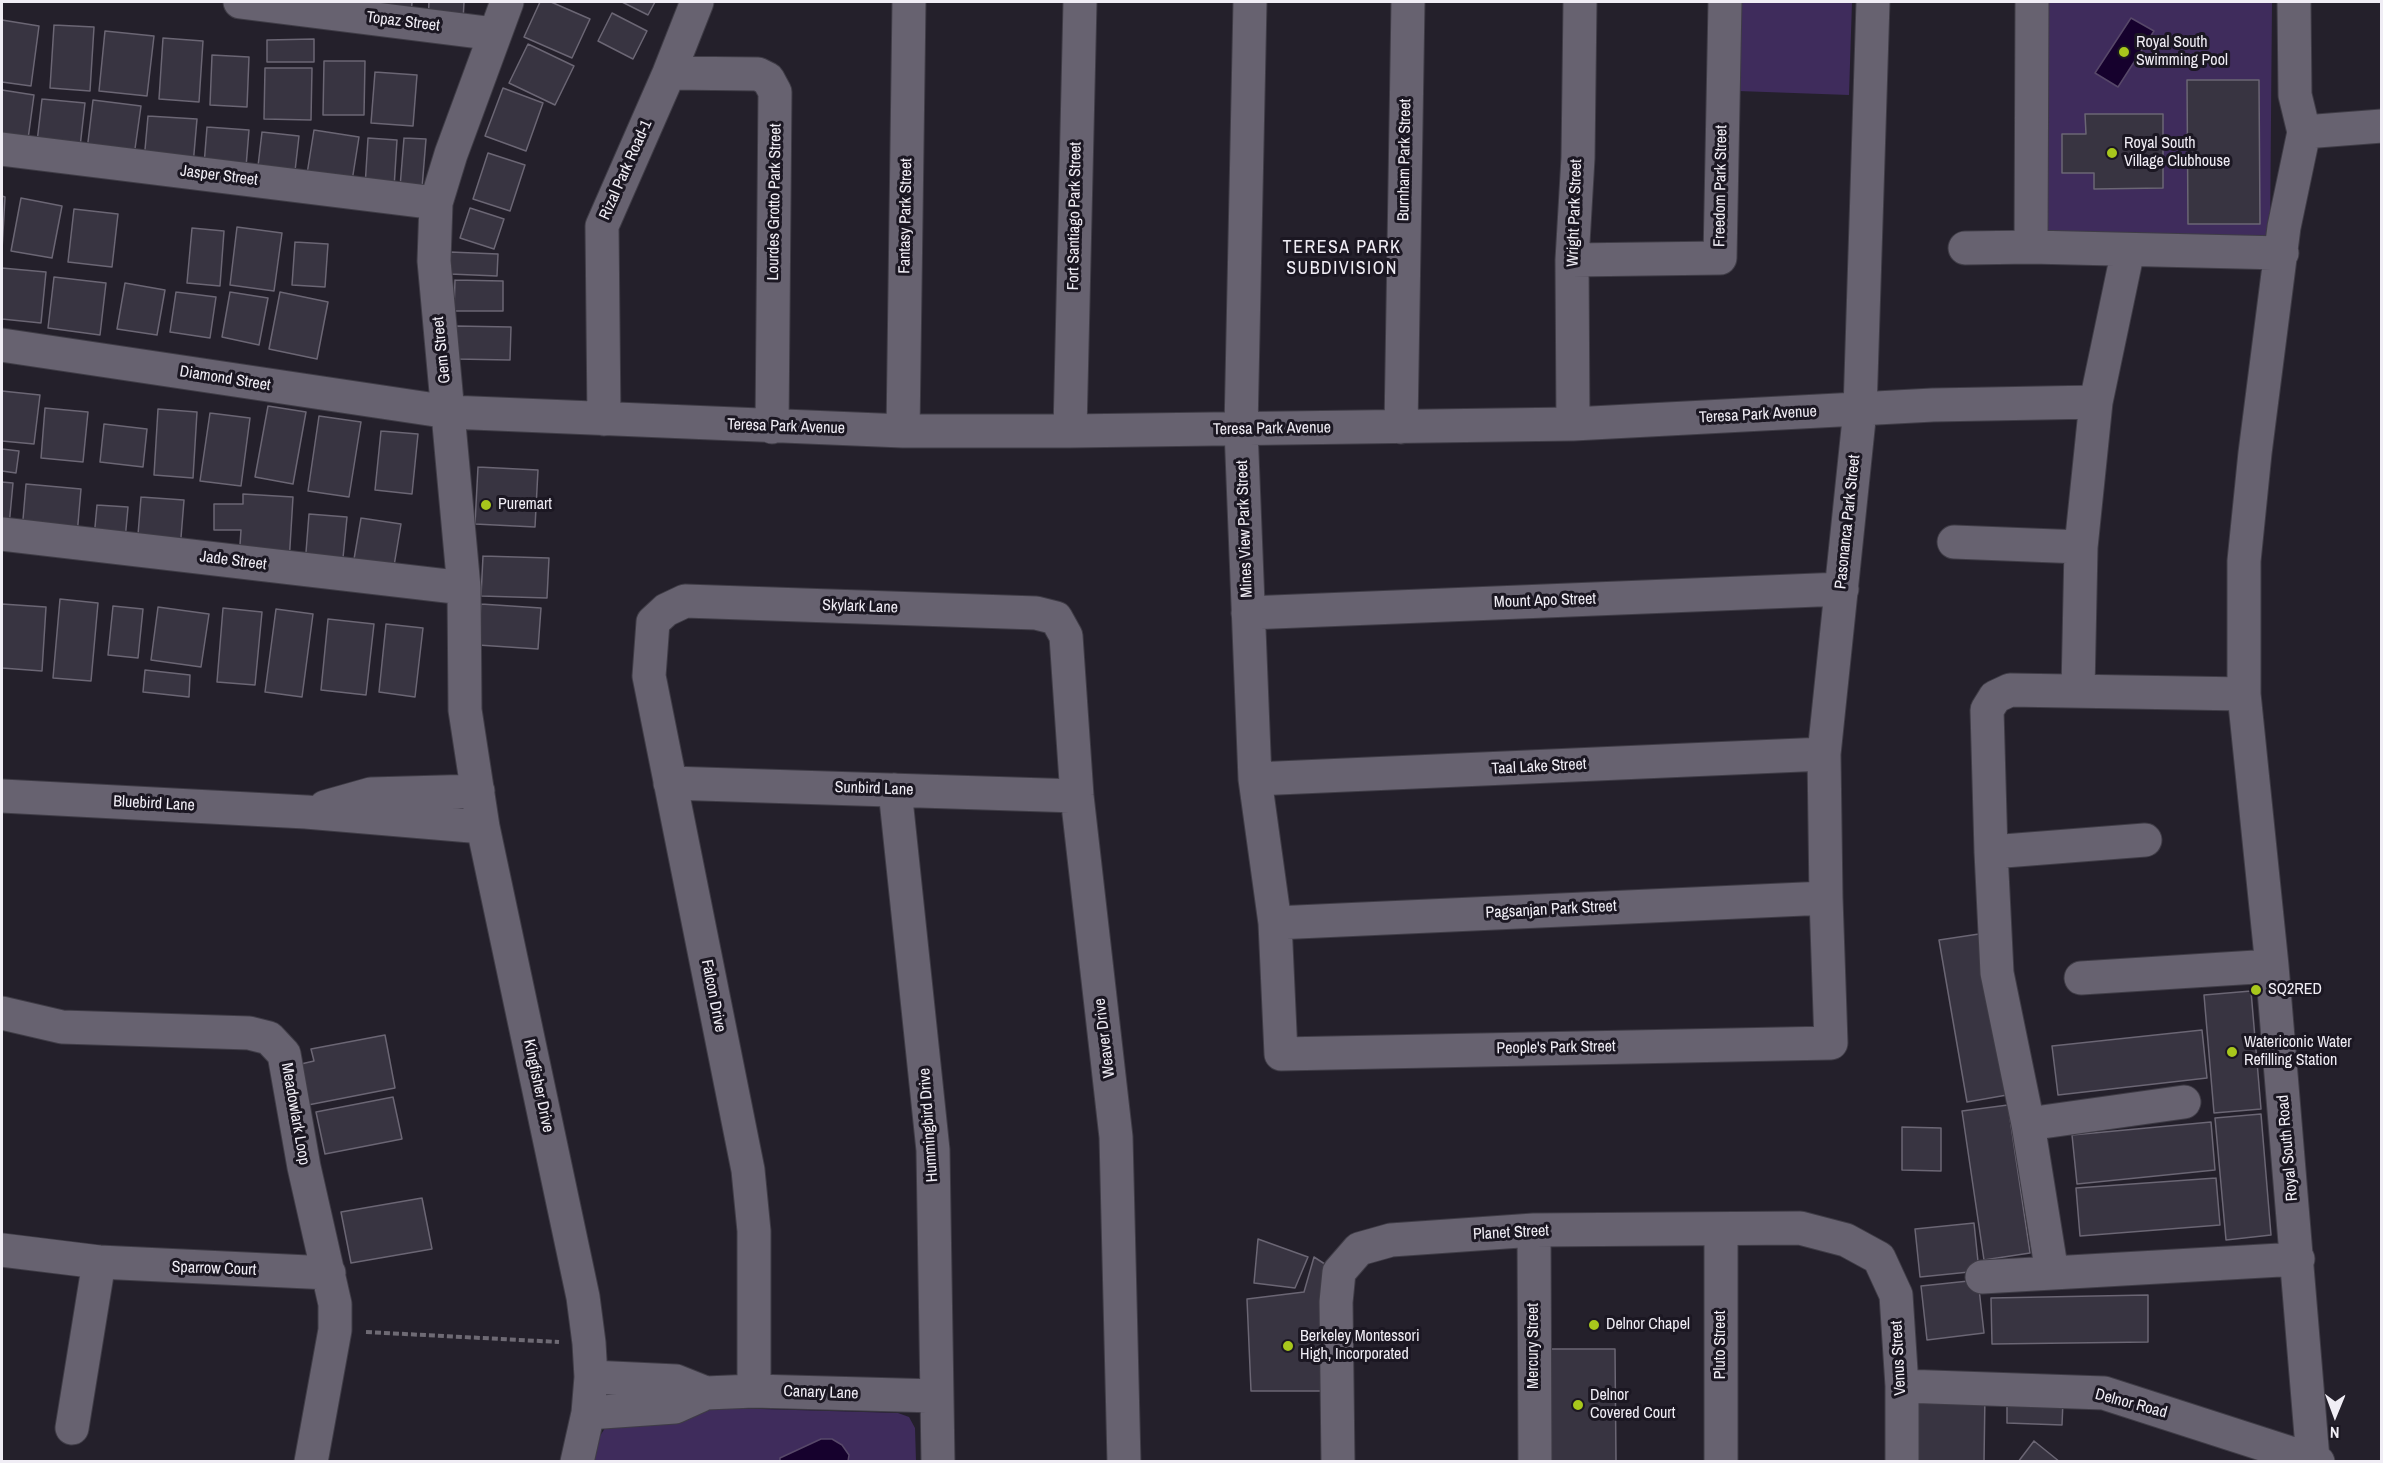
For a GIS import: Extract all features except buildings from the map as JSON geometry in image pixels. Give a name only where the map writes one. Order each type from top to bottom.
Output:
[{"type":"street","name":"Topaz Street","points":[[240,2],[495,33]]},
{"type":"street","name":"Gem Street","points":[[465,711],[464,588],[434,261],[436,203],[451,154],[507,2]]},
{"type":"street","name":"Rizal Park Road-1","points":[[604,419],[602,225],[669,73],[697,2]]},
{"type":"street","name":"Fantasy Park Street","points":[[903,431],[909,2]]},
{"type":"street","name":"Fort Santiago Park Street","points":[[1070,431],[1080,2]]},
{"type":"street","name":"Mines View Park Street","points":[[1250,2],[1241,429],[1255,779],[1275,923],[1281,1054]]},
{"type":"street","name":"Burnham Park Street","points":[[1401,427],[1408,2]]},
{"type":"street","name":"Wright Park Street","points":[[1573,424],[1572,260],[1578,159],[1580,2]]},
{"type":"street","name":"Freedom Park Street","points":[[1572,260],[1720,258],[1725,2]]},
{"type":"street","name":"Pasonanca Park Street","points":[[1831,1042],[1824,754],[1860,410],[1873,2]]},
{"type":"street","points":[[2031,248],[2032,2]]},
{"type":"street","points":[[2294,2],[2295,95],[2304,132],[2382,126]]},
{"type":"street","name":"Lourdes Grotto Park Street","points":[[669,73],[758,74],[768,79],[775,92],[772,427]]},
{"type":"street","name":"Royal South Road","points":[[2304,132],[2284,227],[2255,453],[2244,561],[2244,693],[2272,966],[2316,1460]]},
{"type":"street","name":"Jasper Street","points":[[2,149],[436,203]]},
{"type":"street","points":[[1965,248],[2282,253]]},
{"type":"street","points":[[2078,690],[2081,547],[2096,402],[2128,250]]},
{"type":"street","name":"Diamond Street","points":[[2,345],[449,412]]},
{"type":"street","name":"Teresa Park Avenue","points":[[449,412],[772,427],[903,431],[1070,431],[1573,424],[1933,405],[2096,402]]},
{"type":"street","name":"Jade Street","points":[[2,534],[464,588]]},
{"type":"street","points":[[1954,542],[2081,547]]},
{"type":"street","name":"Mount Apo Street","points":[[1248,613],[1842,589]]},
{"type":"street","name":"Skylark Lane","points":[[666,610],[685,601],[1036,613],[1056,618]]},
{"type":"street","name":"Falcon Drive","points":[[666,610],[653,622],[649,676],[748,1170],[754,1231],[754,1390]]},
{"type":"street","name":"Weaver Drive","points":[[1056,618],[1066,636],[1077,796],[1116,1137],[1124,1461]]},
{"type":"street","points":[[2052,1273],[2028,1124],[1997,973],[1987,710],[1995,697],[2010,690],[2244,693]]},
{"type":"street","name":"Kingfisher Drive","points":[[465,711],[483,827],[583,1298],[591,1377],[588,1413],[577,1461]]},
{"type":"street","name":"Taal Lake Street","points":[[1255,779],[1824,754]]},
{"type":"street","name":"Sunbird Lane","points":[[670,783],[1077,796]]},
{"type":"street","name":"Hummingbird Drive","points":[[895,790],[933,1150],[938,1461]]},
{"type":"street","name":"Bluebird Lane","points":[[306,812],[371,794],[478,791]]},
{"type":"street","name":"Bluebird Lane","points":[[2,796],[306,812],[483,827]]},
{"type":"street","points":[[1991,852],[2145,840]]},
{"type":"street","name":"Pagsanjan Park Street","points":[[1275,923],[1826,898]]},
{"type":"street","points":[[2081,978],[2272,966]]},
{"type":"street","name":"Meadowlark Loop","points":[[2,1013],[62,1027],[249,1034],[269,1038],[284,1054],[304,1167],[329,1272],[334,1304],[335,1330],[311,1461]]},
{"type":"street","name":"People's Park Street","points":[[1281,1054],[1831,1042]]},
{"type":"street","points":[[2028,1124],[2184,1102]]},
{"type":"street","name":"Planet Street","points":[[1338,1461],[1336,1302],[1339,1272],[1359,1250],[1391,1239],[1534,1230],[1800,1228],[1846,1240],[1879,1258]]},
{"type":"street","name":"Pluto Street","points":[[1721,1229],[1721,1461]]},
{"type":"street","name":"Mercury Street","points":[[1534,1230],[1535,1461]]},
{"type":"street","name":"Sparrow Court","points":[[2,1250],[99,1263],[329,1272]]},
{"type":"street","name":"Venus Street","points":[[1879,1258],[1896,1295],[1902,1386],[1902,1461]]},
{"type":"street","points":[[1982,1277],[2298,1259]]},
{"type":"street","points":[[72,1428],[99,1263]]},
{"type":"street","name":"Canary Lane","points":[[591,1377],[676,1381],[706,1393]]},
{"type":"street","name":"Delnor Road","points":[[1902,1386],[2104,1393],[2316,1460]]},
{"type":"street","name":"Canary Lane","points":[[588,1413],[675,1407],[706,1393],[754,1390],[936,1396]]},
{"type":"path","points":[[335,1330],[589,1343]]},
{"type":"shaded area","points":[[1741,2],[1852,2],[1849,95],[1738,91]]},
{"type":"shaded area","points":[[2044,2],[2272,2],[2270,238],[2047,234]]},
{"type":"shaded area","name":"Royal South Swimming Pool","points":[[2131,18],[2154,31],[2118,87],[2095,73]]},
{"type":"shaded area","points":[[693,1407],[898,1413],[909,1417],[915,1428],[916,1461],[594,1462],[598,1439],[607,1425]]},
{"type":"shaded area","points":[[821,1439],[832,1439],[842,1445],[849,1455],[848,1461],[780,1461],[780,1458]]},
{"type":"place","name":"Royal South Swimming Pool","points":[[2124,52]]},
{"type":"place","name":"Royal South Village Clubhouse","points":[[2112,153]]},
{"type":"place","name":"Puremart","points":[[486,505]]},
{"type":"place","name":"SQ2RED","points":[[2256,990]]},
{"type":"place","name":"Watericonic Water Refilling Station","points":[[2232,1052]]},
{"type":"place","name":"Delnor Chapel","points":[[1594,1325]]},
{"type":"place","name":"Berkeley Montessori High, Incorporated","points":[[1288,1346]]},
{"type":"place","name":"Delnor Covered Court","points":[[1578,1405]]},
{"type":"district","name":"TERESA PARK SUBDIVISION","points":[[1342,258]]}]
